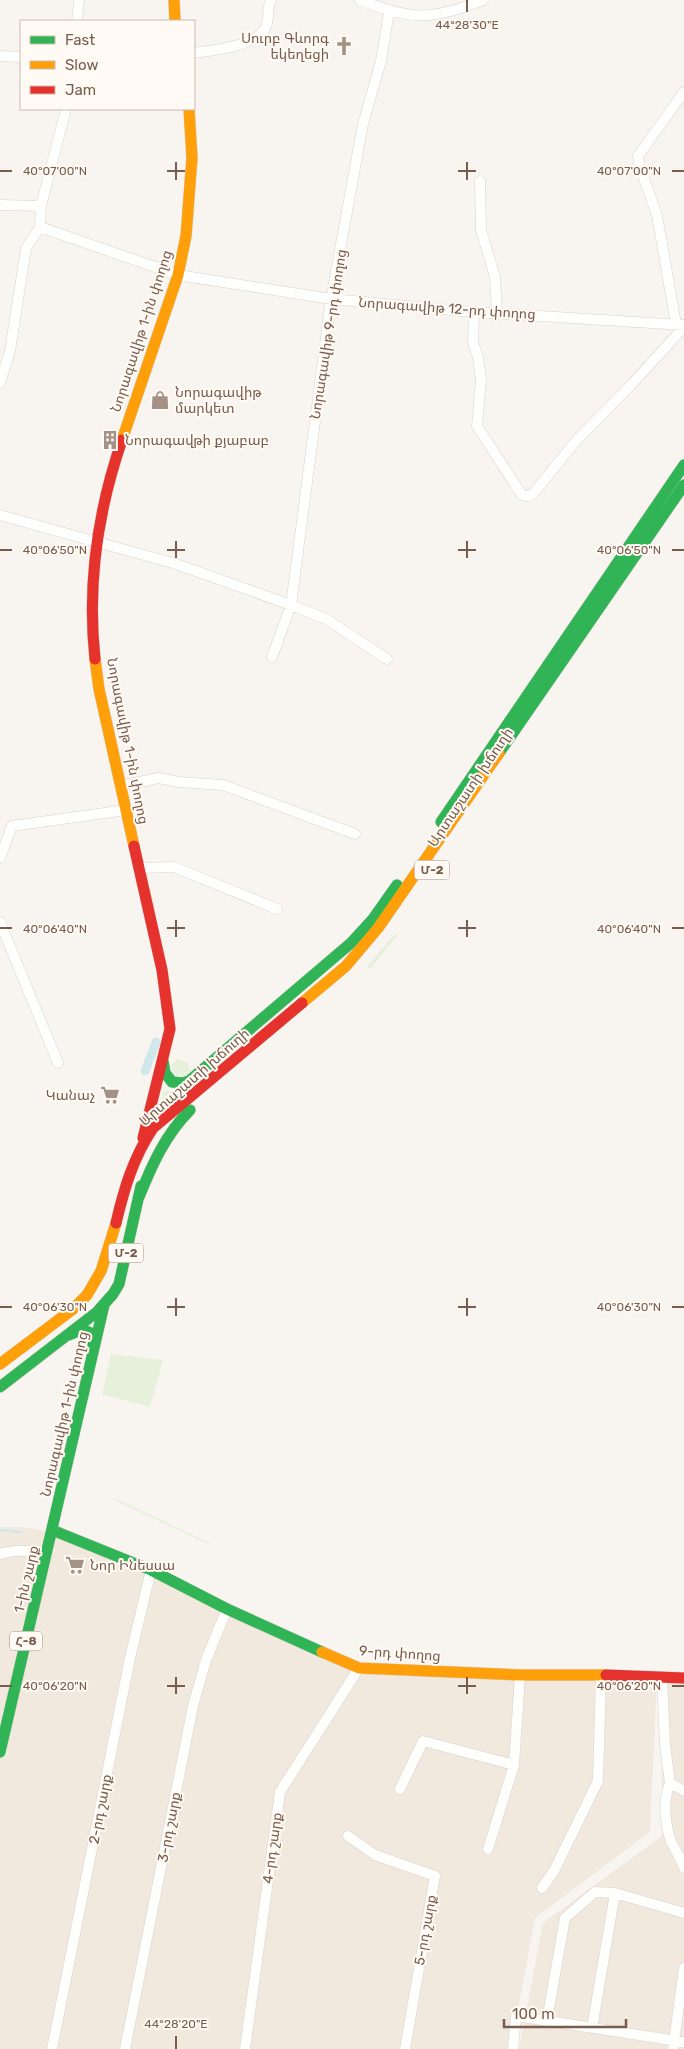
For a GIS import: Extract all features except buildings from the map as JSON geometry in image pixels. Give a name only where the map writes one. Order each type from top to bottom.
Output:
[{"type":"main road","points":[[174,0],[175,20]]},
{"type":"main road","name":"Նորագավիթ 1-ին փողոց","points":[[140,1146],[170,1029],[162,970],[99,688],[94,647],[92,585],[102,510],[114,467],[178,275],[186,236],[192,168],[189,110]]},
{"type":"main road","name":"Արտաշատի խճուղի","points":[[163,1060],[165,1073],[172,1082],[183,1083],[189,1081],[327,965],[373,919],[684,465]]},
{"type":"main road","name":"Արտաշատի խճուղի","points":[[140,1146],[161,1122],[346,966],[378,928],[684,485]]},
{"type":"main road","name":"Արտաշատի խճուղի","points":[[457,835],[684,504]]},
{"type":"main road","name":"Մ-2","points":[[375,949],[430,873]]},
{"type":"main road","name":"Արտաշատի խճուղի","points":[[139,1197],[160,1148],[178,1122],[346,980],[365,961]]},
{"type":"main road","name":"Մ-2","points":[[0,1387],[104,1305],[119,1284],[139,1197],[144,1162],[140,1146]]},
{"type":"main road","name":"Մ-2","points":[[0,1364],[84,1299],[96,1282],[117,1226],[133,1162],[140,1146]]},
{"type":"main road","name":"Մ-2","points":[[104,1305],[115,1252],[117,1226]]},
{"type":"main road","name":"Նորագավիթ 1-ին փողոց","points":[[52,1530],[104,1305]]},
{"type":"main road","points":[[66,1336],[78,1330],[87,1331],[93,1338],[93,1353]]},
{"type":"main road","name":"1-ին շարք","points":[[0,1752],[52,1530]]},
{"type":"main road","name":"9-րդ փողոց","points":[[52,1530],[151,1570],[227,1609],[359,1668],[520,1675],[684,1678]]},
{"type":"street","points":[[77,20],[79,0]]},
{"type":"street","points":[[195,53],[237,45],[254,39],[264,30],[268,21],[271,0]]},
{"type":"street","points":[[360,0],[389,12],[427,17],[456,11],[483,0]]},
{"type":"street","name":"Նորագավիթ 9-րդ փողոց","points":[[272,658],[291,605],[331,299],[363,124],[381,61],[389,12]]},
{"type":"street","points":[[0,56],[20,57]]},
{"type":"street","points":[[474,312],[473,342],[478,358],[481,379],[477,426],[522,495],[528,496],[533,494],[575,442],[631,385],[681,325],[657,215],[638,156],[684,92]]},
{"type":"street","points":[[0,383],[10,351],[26,248],[40,227],[41,206],[66,110]]},
{"type":"street","points":[[480,181],[481,230],[495,277],[497,312]]},
{"type":"street","points":[[0,205],[41,206]]},
{"type":"street","name":"Նորագավիթ 12-րդ փողոց","points":[[40,227],[178,275],[331,299],[474,312],[681,325]]},
{"type":"street","points":[[0,515],[176,564],[291,605],[326,619],[387,659]]},
{"type":"street","points":[[120,786],[159,778],[178,782],[223,785],[355,834]]},
{"type":"street","points":[[0,858],[12,826],[126,810]]},
{"type":"street","points":[[139,868],[174,867],[277,908]]},
{"type":"street","points":[[0,922],[58,1063]]},
{"type":"street","points":[[0,1554],[31,1550],[47,1554]]},
{"type":"street","name":"2-րդ շարք","points":[[52,2049],[130,1658],[151,1570]]},
{"type":"street","name":"3-րդ շարք","points":[[125,2049],[193,1706],[206,1660],[227,1609]]},
{"type":"street","name":"4-րդ շարք","points":[[245,2049],[280,1792],[359,1668]]},
{"type":"street","points":[[488,1849],[514,1765],[520,1675]]},
{"type":"street","points":[[542,1888],[554,1871],[598,1781],[601,1675]]},
{"type":"street","points":[[662,1677],[665,1746],[670,1783],[666,1794],[665,1807],[671,1839],[684,1866]]},
{"type":"street","points":[[400,1789],[423,1741],[514,1765]]},
{"type":"street","points":[[670,1783],[684,1790]]},
{"type":"street","name":"5-րդ շարք","points":[[348,1836],[375,1855],[435,1876],[405,2049]]},
{"type":"street","points":[[547,2020],[566,1918],[595,1892],[615,1893],[684,1913]]},
{"type":"street","points":[[592,2028],[615,1893]]},
{"type":"street","points":[[512,2049],[516,2016],[677,2044],[684,1968]]},
{"type":"shaded area","name":"Նորագավիթ մարկետ","points":[[156,391],[169,396],[164,409],[151,405]]},
{"type":"shaded area","points":[[0,1527],[24,1527],[68,1536],[365,1671],[657,1679],[650,1832],[535,1918],[511,2049],[0,2049]]},
{"type":"shaded area","points":[[684,1683],[684,2049],[519,2049],[543,1923],[662,1836],[661,1684]]},
{"type":"green space","points":[[395,934],[397,936],[370,969],[367,966]]},
{"type":"green space","points":[[177,1059],[188,1063],[190,1071],[185,1076],[177,1077],[172,1072],[171,1065]]},
{"type":"green space","points":[[192,1087],[158,1116],[163,1092],[166,1090],[181,1092]]},
{"type":"green space","points":[[111,1354],[163,1360],[150,1407],[102,1394]]},
{"type":"green space","points":[[115,1498],[210,1543],[210,1545],[114,1500]]},
{"type":"waterway","points":[[145,1071],[156,1042]]},
{"type":"waterway","points":[[0,1530],[21,1532]]},
{"type":"traffic: fast","points":[[441,822],[684,465]]},
{"type":"traffic: fast","points":[[499,753],[684,485]]},
{"type":"traffic: fast","points":[[163,1061],[165,1073],[172,1082],[183,1083],[189,1081],[351,943],[373,919],[397,885]]},
{"type":"traffic: fast","points":[[139,1197],[166,1140],[190,1110]]},
{"type":"traffic: fast","points":[[0,1387],[97,1312],[113,1294],[119,1284],[141,1186]]},
{"type":"traffic: fast","points":[[0,1752],[104,1305]]},
{"type":"traffic: fast","points":[[69,1335],[81,1330],[89,1332],[93,1341],[93,1353]]},
{"type":"traffic: fast","points":[[52,1530],[151,1570],[227,1609],[322,1652]]},
{"type":"traffic: slow","points":[[174,0],[175,20]]},
{"type":"traffic: slow","points":[[122,440],[178,275],[186,236],[192,158],[189,110]]},
{"type":"traffic: slow","points":[[95,659],[99,689],[134,846]]},
{"type":"traffic: slow","points":[[302,1003],[346,966],[378,928],[499,753]]},
{"type":"traffic: slow","points":[[0,1364],[73,1309],[87,1295],[101,1271],[116,1223]]},
{"type":"traffic: slow","points":[[322,1652],[359,1668],[520,1675],[606,1675]]},
{"type":"traffic: jam","points":[[95,659],[92,603],[96,548],[107,493],[122,440]]},
{"type":"traffic: jam","points":[[134,846],[162,970],[170,1029],[143,1138]]},
{"type":"traffic: jam","points":[[116,1223],[130,1174],[153,1128],[302,1003]]},
{"type":"traffic: jam","points":[[606,1675],[684,1678]]},
{"type":"place","name":"Սուրբ Գևորգ եկեղեցի","points":[[344,46]]},
{"type":"place","name":"Նորագավիթ մարկետ","points":[[160,400]]},
{"type":"place","name":"Նորագավթի քյաբաբ","points":[[110,440]]},
{"type":"place","name":"Կանաչ","points":[[110,1095]]},
{"type":"place","name":"Նոր Ինեսսա","points":[[75,1565]]}]
